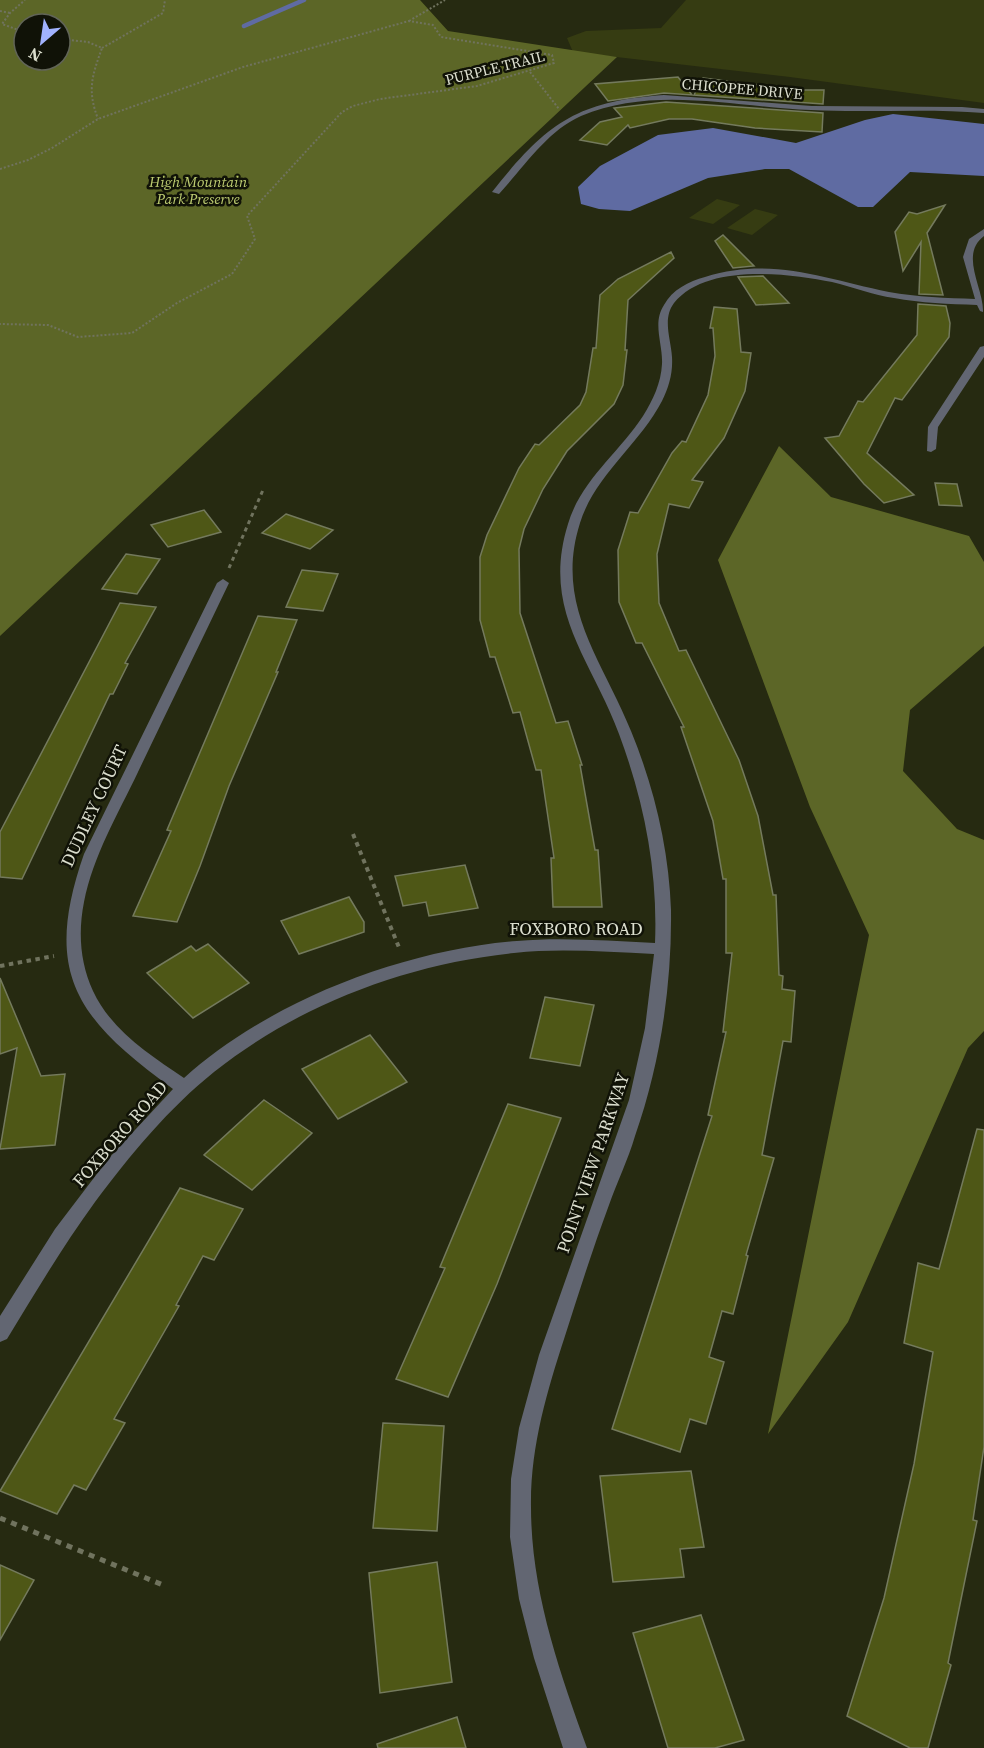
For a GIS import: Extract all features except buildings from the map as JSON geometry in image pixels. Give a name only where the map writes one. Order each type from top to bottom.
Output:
[{"type":"street","name":"CHICOPEE DRIVE","points":[[496,192],[567,120],[592,110],[623,102],[679,97],[809,108],[918,106],[984,111]]},
{"type":"street","points":[[982,305],[968,257],[968,249],[972,241],[984,232]]},
{"type":"street","name":"POINT VIEW PARKWAY","points":[[575,1748],[536,1632],[524,1568],[520,1504],[526,1442],[538,1383],[600,1204],[631,1125],[645,1069],[660,982],[662,949],[661,871],[652,819],[622,725],[580,640],[568,600],[566,573],[568,547],[574,521],[600,473],[650,415],[660,396],[666,377],[668,359],[662,320],[664,310],[679,292],[706,279],[722,275],[765,272],[803,274],[871,291],[982,305]]},
{"type":"street","points":[[931,449],[933,427],[984,349]]},
{"type":"street","name":"DUDLEY COURT","points":[[186,1089],[118,1037],[96,1013],[81,984],[73,953],[72,920],[78,887],[91,854],[223,583]]},
{"type":"street","name":"FOXBORO ROAD","points":[[0,1333],[64,1232],[102,1180],[156,1117],[208,1069],[237,1048],[288,1017],[341,991],[445,957],[496,948],[546,945],[662,949]]},
{"type":"path","points":[[12,28],[2,24],[10,13],[25,0]]},
{"type":"path","points":[[98,119],[90,98],[91,80],[102,48],[163,13],[165,0]]},
{"type":"path","points":[[0,169],[28,160],[52,148],[98,119],[243,67],[409,21],[445,0]]},
{"type":"path","points":[[0,10],[10,13]]},
{"type":"path","name":"PURPLE TRAIL","points":[[0,324],[48,325],[78,337],[132,333],[177,303],[232,274],[255,239],[247,216],[342,112],[357,103],[453,91],[530,72],[554,63],[552,55],[471,44],[441,37],[432,25],[409,21]]},
{"type":"path","points":[[72,40],[88,42],[102,48]]},
{"type":"path","points":[[530,72],[539,88],[567,120]]},
{"type":"path","points":[[223,583],[263,490]]},
{"type":"path","points":[[353,834],[407,968]]},
{"type":"path","points":[[0,966],[73,953]]},
{"type":"path","points":[[0,1518],[163,1585]]},
{"type":"green space","name":"High Mountain Park Preserve","points":[[0,0],[420,0],[448,31],[617,57],[0,636]]},
{"type":"green space","points":[[686,0],[984,0],[984,103],[790,77],[573,52],[567,38],[586,31],[661,28]]},
{"type":"green space","points":[[717,199],[740,205],[713,224],[689,218]]},
{"type":"green space","points":[[755,209],[778,215],[752,235],[727,228]]},
{"type":"green space","points":[[779,446],[831,497],[969,536],[984,562],[984,646],[910,710],[903,771],[957,829],[984,840],[984,1031],[968,1048],[848,1322],[768,1434],[869,935],[810,807],[718,560]]},
{"type":"water","points":[[893,114],[984,124],[984,176],[910,172],[873,207],[858,207],[789,169],[765,169],[708,178],[630,211],[599,209],[581,204],[578,187],[600,166],[658,135],[713,128],[796,143],[865,120]]},
{"type":"waterway","points":[[244,26],[304,0]]}]
